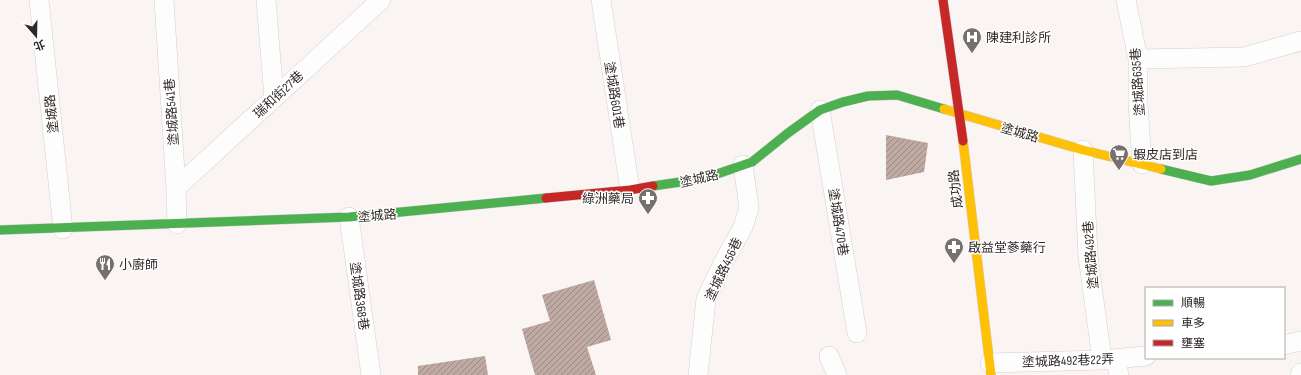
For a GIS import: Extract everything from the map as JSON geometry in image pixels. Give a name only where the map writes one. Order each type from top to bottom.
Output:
[{"type":"street","name":"塗城路","points":[[39,0],[63,229]]},
{"type":"street","name":"塗城路541巷","points":[[164,0],[177,224]]},
{"type":"street","points":[[266,0],[274,98]]},
{"type":"street","name":"瑞和街27巷","points":[[176,188],[380,0]]},
{"type":"street","name":"塗城路601巷","points":[[600,0],[630,190]]},
{"type":"street","name":"成功路","points":[[943,0],[960,114],[991,369]]},
{"type":"street","name":"塗城路635巷","points":[[1126,0],[1138,59],[1138,103],[1142,164]]},
{"type":"street","points":[[1138,59],[1244,57],[1301,40]]},
{"type":"street","name":"塗城路","points":[[0,230],[63,229],[349,217],[630,190],[694,180],[752,162],[820,110],[843,102],[868,96],[897,95],[1082,150],[1211,181],[1250,175],[1301,159]]},
{"type":"street","name":"塗城路470巷","points":[[820,110],[857,333]]},
{"type":"street","name":"塗城路492巷","points":[[1082,150],[1088,256],[1112,365]]},
{"type":"street","name":"塗城路456巷","points":[[698,375],[706,300],[723,262],[743,227],[749,208],[744,165]]},
{"type":"street","name":"塗城路368巷","points":[[349,217],[371,375]]},
{"type":"street","points":[[1285,345],[1301,341]]},
{"type":"street","points":[[829,356],[837,375]]},
{"type":"street","name":"塗城路492巷22弄","points":[[991,369],[1112,365],[1145,356]]},
{"type":"building","points":[[886,135],[928,143],[924,172],[886,180]]},
{"type":"building","points":[[594,280],[611,340],[587,347],[596,375],[535,375],[522,329],[550,321],[542,295]]},
{"type":"building","points":[[485,356],[488,375],[418,375],[418,366]]},
{"type":"traffic: fast","points":[[653,186],[694,180],[752,162],[820,110],[843,102],[868,96],[897,95],[944,109]]},
{"type":"traffic: fast","points":[[1161,169],[1211,181],[1250,175],[1301,159]]},
{"type":"traffic: fast","points":[[0,230],[349,217],[546,198]]},
{"type":"traffic: slow","points":[[944,109],[1083,150],[1161,169]]},
{"type":"traffic: slow","points":[[963,141],[991,375]]},
{"type":"traffic: jam","points":[[943,0],[963,141]]},
{"type":"traffic: jam","points":[[546,198],[630,190],[653,186]]},
{"type":"place","name":"陳建利診所","points":[[972,54]]},
{"type":"place","name":"蝦皮店到店","points":[[1119,171]]},
{"type":"place","name":"綠洲藥局","points":[[648,215]]},
{"type":"place","name":"啟益堂蔘藥行","points":[[954,264]]},
{"type":"place","name":"小廚師","points":[[105,281]]}]
